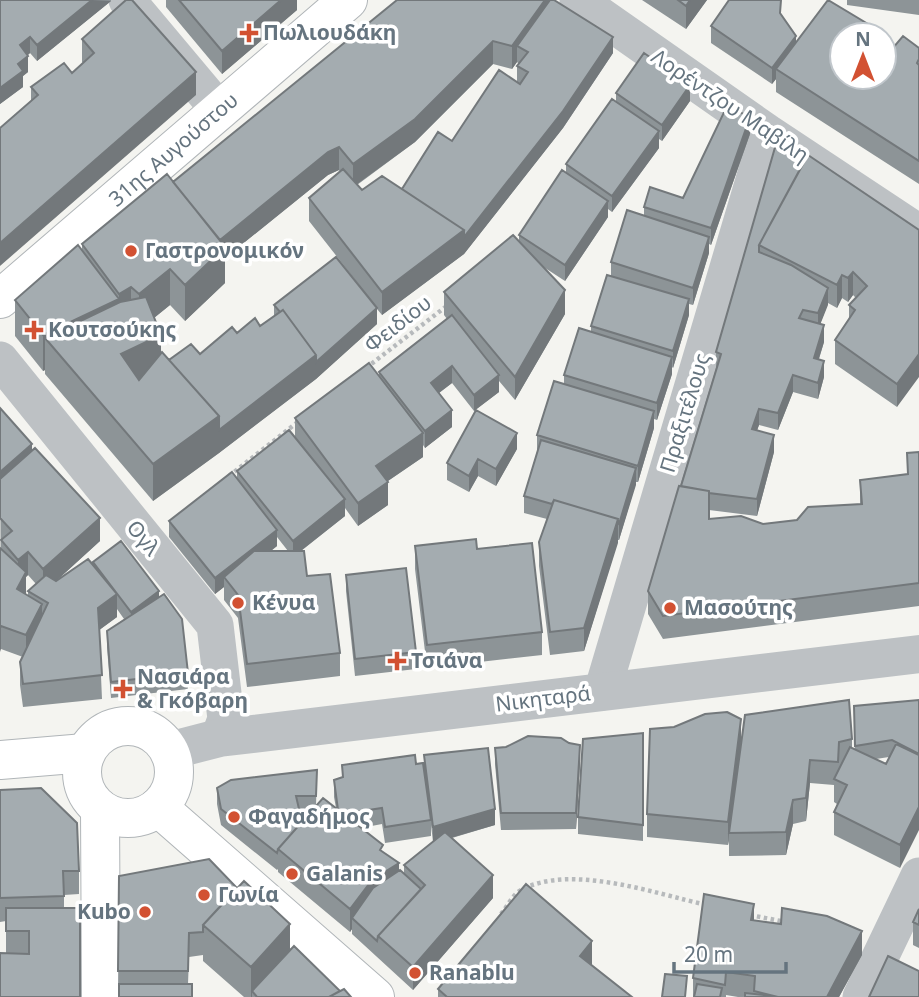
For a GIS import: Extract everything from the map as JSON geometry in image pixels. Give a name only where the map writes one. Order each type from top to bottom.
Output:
[{"type":"main road","name":"31ης Αυγούστου","points":[[0,299],[348,0]]},
{"type":"main road","points":[[116,727],[137,727],[155,735],[169,751],[174,771],[170,790],[158,807],[139,817],[119,817],[100,809],[86,794],[83,763],[97,737],[116,727]]},
{"type":"main road","points":[[0,760],[83,763]]},
{"type":"main road","points":[[0,782],[83,763]]},
{"type":"main road","points":[[158,807],[374,997]]},
{"type":"main road","points":[[100,809],[101,997]]},
{"type":"street","points":[[127,0],[220,111]]},
{"type":"street","name":"Λορέντζου Μαβίλη","points":[[578,0],[768,133],[919,233]]},
{"type":"street","name":"Πραξιτέλους","points":[[602,692],[768,133]]},
{"type":"street","name":"Ογλ","points":[[0,360],[215,625],[226,719],[219,738]]},
{"type":"street","name":"Νικηταρά","points":[[169,751],[219,738],[919,654]]},
{"type":"street","points":[[861,997],[895,961],[919,876]]},
{"type":"path","name":"Φειδίου","points":[[359,374],[455,300]]},
{"type":"path","points":[[220,483],[306,416]]},
{"type":"path","points":[[495,922],[519,890],[538,884],[584,878],[714,907]]},
{"type":"path","points":[[740,913],[793,923]]},
{"type":"building","points":[[0,0],[92,0],[37,45],[30,37],[20,45],[28,56],[18,64],[23,71],[0,88]]},
{"type":"building","points":[[126,0],[132,0],[196,72],[0,243],[0,128],[38,95],[31,87],[64,63],[72,73],[94,53],[82,39]]},
{"type":"building","points":[[179,0],[281,0],[222,51]]},
{"type":"building","points":[[397,0],[545,0],[512,46],[493,41],[415,119],[353,164],[339,147],[328,152],[220,240],[173,182]]},
{"type":"building","points":[[550,0],[613,37],[563,111],[464,237],[464,230],[402,189],[438,132],[452,141],[499,70],[520,84],[528,72],[517,66],[528,52],[517,46]]},
{"type":"building","points":[[678,0],[690,0],[686,6]]},
{"type":"building","points":[[729,0],[781,0],[780,13],[796,36],[772,68],[711,26]]},
{"type":"building","points":[[828,0],[863,21],[828,21],[828,91],[898,91],[898,42],[903,36],[919,48],[919,161],[776,69]]},
{"type":"building","points":[[644,53],[690,85],[662,125],[616,93]]},
{"type":"building","points":[[612,99],[659,131],[612,196],[566,164]]},
{"type":"building","points":[[727,106],[750,117],[711,228],[644,207],[650,187],[683,198]]},
{"type":"building","points":[[776,144],[805,160],[759,245],[759,252],[791,265],[828,288],[818,313],[803,310],[799,318],[824,325],[814,358],[824,361],[818,383],[793,375],[778,413],[759,409],[752,429],[774,435],[757,499],[709,493],[681,486],[721,354],[716,352]]},
{"type":"building","points":[[808,155],[919,230],[919,354],[897,384],[835,340],[855,310],[849,305],[867,286],[853,272],[848,278],[842,275],[837,285],[759,245]]},
{"type":"building","points":[[343,169],[362,190],[382,176],[464,230],[382,292],[309,198]]},
{"type":"building","points":[[562,170],[608,201],[565,265],[519,235]]},
{"type":"building","points":[[167,174],[225,247],[185,285],[170,269],[139,294],[131,287],[119,294],[82,244]]},
{"type":"building","points":[[627,210],[709,237],[693,288],[611,262]]},
{"type":"building","points":[[513,235],[565,290],[515,377],[444,292]]},
{"type":"building","points":[[78,245],[119,299],[43,335],[15,300]]},
{"type":"building","points":[[336,257],[377,308],[316,362],[316,355],[283,310],[280,312],[274,305]]},
{"type":"building","points":[[607,275],[689,299],[673,351],[591,326]]},
{"type":"building","points":[[146,297],[161,335],[121,354],[139,380],[162,352],[219,416],[153,464],[45,338],[120,302]]},
{"type":"building","points":[[283,310],[316,355],[219,430],[219,416],[169,360],[191,344],[200,354],[232,327],[237,333],[255,318],[260,326]]},
{"type":"building","points":[[452,315],[499,375],[474,395],[452,366],[431,383],[452,410],[425,431],[379,372]]},
{"type":"building","points":[[579,328],[672,357],[657,403],[564,375]]},
{"type":"building","points":[[369,363],[423,433],[376,466],[388,482],[358,503],[295,418]]},
{"type":"building","points":[[554,381],[654,411],[638,466],[537,435]]},
{"type":"building","points":[[0,408],[32,444],[0,472]]},
{"type":"building","points":[[476,410],[517,433],[496,469],[478,459],[469,476],[447,463]]},
{"type":"building","points":[[289,430],[345,499],[293,541],[237,471]]},
{"type":"building","points":[[541,440],[636,468],[619,524],[618,519],[554,500],[552,504],[524,496]]},
{"type":"building","points":[[35,448],[100,518],[43,569],[28,552],[18,560],[1,540],[12,531],[0,518],[0,479]]},
{"type":"building","points":[[919,452],[919,583],[663,616],[648,591],[679,486],[709,491],[709,519],[741,516],[763,524],[797,520],[808,507],[862,504],[860,480],[908,474],[907,453]]},
{"type":"building","points":[[232,472],[277,530],[215,578],[169,521]]},
{"type":"building","points":[[554,500],[618,519],[584,628],[550,632],[539,542]]},
{"type":"building","points":[[476,539],[477,549],[532,543],[542,632],[427,645],[415,546]]},
{"type":"building","points":[[121,541],[159,591],[131,612],[93,562]]},
{"type":"building","points":[[0,548],[26,572],[17,589],[42,604],[26,635],[1,626],[0,628]]},
{"type":"building","points":[[254,551],[304,551],[307,576],[330,574],[340,653],[247,664],[238,595],[224,577]]},
{"type":"building","points":[[88,559],[117,594],[98,608],[102,675],[23,684],[20,662],[48,603],[28,591],[46,575],[56,581]]},
{"type":"building","points":[[406,568],[416,652],[355,659],[346,575]]},
{"type":"building","points":[[164,594],[182,619],[188,673],[111,682],[107,631]]},
{"type":"building","points":[[849,700],[852,739],[839,742],[838,762],[810,760],[806,798],[793,800],[786,832],[729,833],[745,715]]},
{"type":"building","points":[[919,700],[919,754],[892,740],[855,746],[854,706]]},
{"type":"building","points":[[727,712],[741,719],[728,822],[647,814],[650,729],[674,727],[705,714]]},
{"type":"building","points":[[643,733],[643,825],[578,817],[583,739]]},
{"type":"building","points":[[528,736],[561,738],[580,745],[576,813],[501,813],[495,748],[506,747]]},
{"type":"building","points":[[896,744],[919,755],[919,807],[900,845],[834,812],[847,785],[834,779],[850,747],[886,764]]},
{"type":"building","points":[[488,748],[495,809],[433,827],[424,755]]},
{"type":"building","points":[[415,755],[416,764],[423,763],[431,820],[385,827],[382,808],[343,814],[338,810],[334,780],[343,777],[342,765]]},
{"type":"building","points":[[317,770],[316,796],[296,796],[302,822],[277,853],[221,809],[217,788],[231,780]]},
{"type":"building","points":[[41,788],[77,823],[79,871],[63,871],[64,896],[0,898],[0,790]]},
{"type":"building","points":[[323,798],[383,845],[380,850],[399,863],[372,880],[350,909],[278,849]]},
{"type":"building","points":[[445,832],[493,875],[413,967],[378,936],[425,885],[404,865]]},
{"type":"building","points":[[209,859],[237,888],[203,925],[203,932],[189,933],[188,971],[118,971],[119,876]]},
{"type":"building","points":[[400,870],[421,889],[378,936],[377,941],[352,918],[373,888]]},
{"type":"building","points":[[244,881],[290,924],[251,967],[203,925]]},
{"type":"building","points":[[526,884],[592,941],[580,956],[632,997],[447,997],[438,989]]},
{"type":"building","points":[[704,894],[754,904],[751,920],[781,924],[782,908],[827,916],[862,931],[827,997],[778,997],[754,991],[755,976],[726,972],[725,985],[693,978]]},
{"type":"building","points":[[6,908],[80,908],[80,997],[0,997],[0,953],[29,954],[29,931],[6,931]]},
{"type":"building","points":[[919,909],[919,925],[913,922]]},
{"type":"building","points":[[294,946],[340,991],[329,997],[257,997],[252,991]]},
{"type":"building","points":[[888,956],[919,971],[919,997],[869,997]]},
{"type":"building","points":[[665,974],[687,976],[685,997],[662,997]]},
{"type":"building","points":[[119,984],[192,984],[192,997],[119,997]]},
{"type":"building","points":[[697,984],[722,988],[720,997],[694,997]]},
{"type":"building","points":[[344,989],[351,997],[329,997]]},
{"type":"building","points":[[745,993],[772,996],[776,997],[745,997]]},
{"type":"place","name":"Πωλιουδάκη","points":[[249,33]]},
{"type":"place","name":"Γαστρονομικόν","points":[[131,251]]},
{"type":"place","name":"Κουτσούκης","points":[[34,330]]},
{"type":"place","name":"Κένυα","points":[[238,603]]},
{"type":"place","name":"Μασούτης","points":[[670,608]]},
{"type":"place","name":"Τσιάνα","points":[[397,661]]},
{"type":"place","name":"Νασιάρα & Γκόβαρη","points":[[123,689]]},
{"type":"place","name":"Φαγαδήμος","points":[[234,817]]},
{"type":"place","name":"Galanis","points":[[292,874]]},
{"type":"place","name":"Γωνία","points":[[204,895]]},
{"type":"place","name":"Kubo","points":[[145,912]]},
{"type":"place","name":"Ranablu","points":[[415,973]]}]
